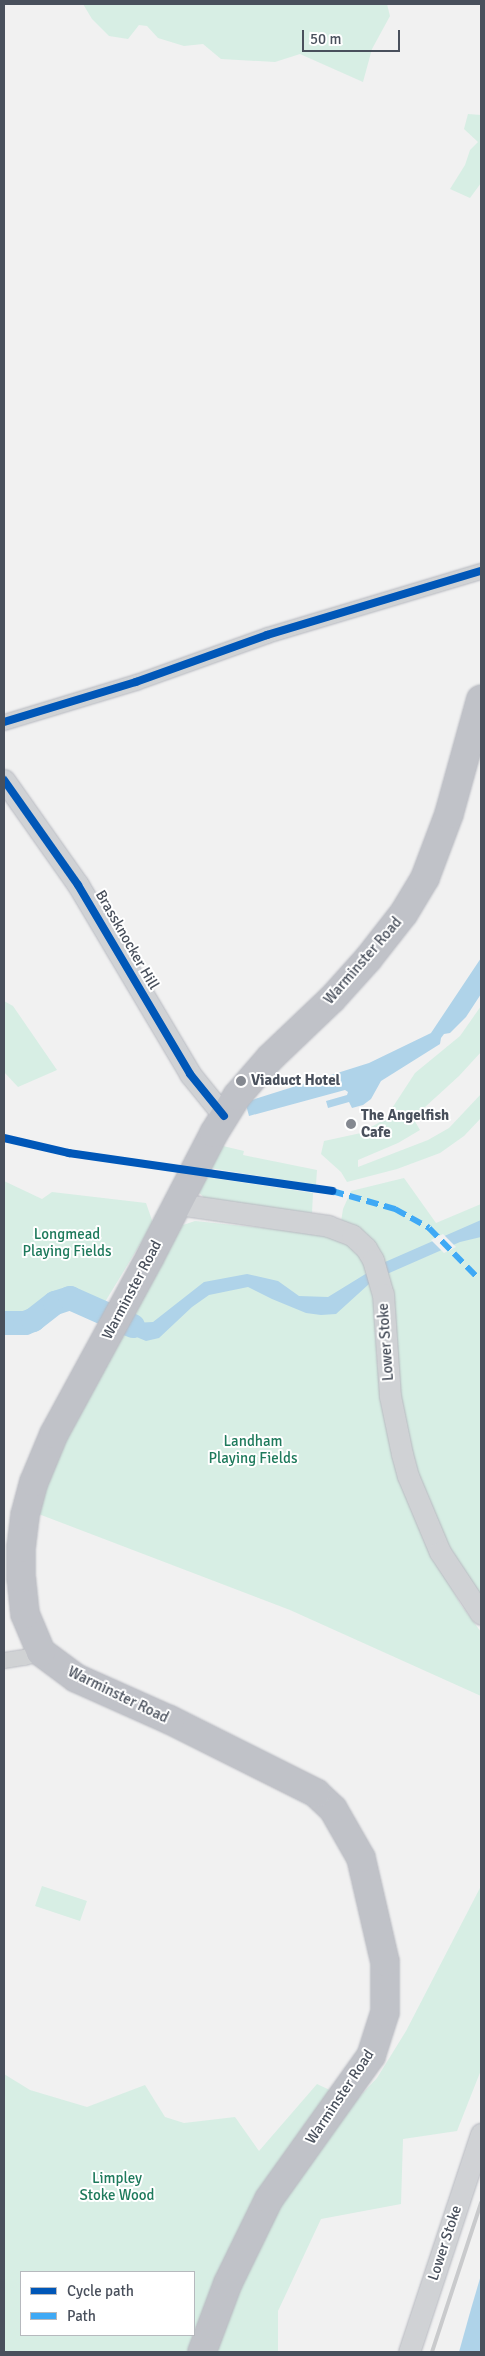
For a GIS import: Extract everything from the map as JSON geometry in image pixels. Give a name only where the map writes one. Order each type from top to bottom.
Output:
[{"type":"highway","name":"Warminster Road","points":[[202,2352],[228,2283],[268,2199],[358,2077],[371,2056],[380,2033],[385,2012],[385,1962],[361,1858],[348,1832],[333,1809],[316,1793],[170,1720],[76,1678],[41,1652],[25,1614],[20,1578],[21,1548],[29,1498],[42,1461],[178,1204],[225,1105],[270,1058],[332,999],[368,959],[415,895],[433,861],[449,814],[481,699]]},
{"type":"main road","name":"Brassknocker Hill","points":[[4,780],[78,885],[190,1074],[225,1105]]},
{"type":"main road","name":"Lower Stoke","points":[[178,1204],[328,1226],[360,1240],[373,1260],[380,1281],[384,1304],[390,1396],[402,1454],[416,1498],[440,1552],[481,1614]]},
{"type":"main road","name":"Lower Stoke","points":[[409,2352],[481,2134]]},
{"type":"street","points":[[4,722],[136,682],[268,635],[481,571]]},
{"type":"street","points":[[4,1660],[41,1652]]},
{"type":"green space","points":[[83,4],[387,4],[390,16],[372,49],[363,82],[300,54],[275,62],[221,59],[203,44],[184,46],[158,38],[147,26],[139,25],[128,39],[109,36],[92,19]]},
{"type":"green space","points":[[468,114],[481,115],[481,183],[470,198],[450,189],[465,165],[470,150],[478,142],[464,129]]},
{"type":"green space","points":[[4,1001],[13,1006],[57,1070],[18,1087],[4,1072]]},
{"type":"green space","points":[[481,1006],[481,1052],[459,1076],[413,1118],[420,1130],[398,1143],[358,1160],[358,1167],[428,1140],[449,1128],[481,1094],[481,1118],[464,1136],[440,1153],[397,1169],[347,1182],[341,1172],[321,1154],[324,1141],[361,1133],[385,1119],[415,1073],[460,1036]]},
{"type":"green space","points":[[223,1146],[244,1151],[243,1155],[317,1170],[316,1185],[210,1168]]},
{"type":"green space","points":[[205,1177],[313,1193],[312,1213],[208,1201],[198,1192]]},
{"type":"green space","points":[[404,1178],[436,1223],[481,1204],[481,1601],[450,1559],[415,1475],[397,1402],[387,1282],[341,1222],[343,1209],[351,1191]]},
{"type":"green space","name":"Longmead Playing Fields","points":[[4,1181],[42,1199],[52,1192],[146,1203],[153,1223],[105,1302],[78,1292],[62,1290],[20,1315],[4,1316]]},
{"type":"green space","name":"Landham Playing Fields","points":[[195,1221],[332,1235],[347,1244],[363,1260],[373,1289],[377,1363],[393,1450],[436,1561],[461,1605],[481,1632],[481,1696],[290,1610],[36,1513],[44,1478],[177,1227]]},
{"type":"green space","points":[[42,1886],[87,1901],[80,1921],[35,1906]]},
{"type":"green space","name":"Limpley Stoke Wood","points":[[481,1886],[481,2070],[457,2131],[403,2139],[401,2204],[321,2219],[278,2311],[278,2352],[4,2352],[4,2074],[30,2090],[87,2107],[145,2085],[165,2117],[184,2123],[235,2117],[259,2151],[317,2084],[334,2092],[329,2129],[377,2078],[406,2031]]},
{"type":"water","points":[[481,958],[481,994],[466,1017],[450,1033],[444,1034],[440,1044],[381,1081],[371,1099],[363,1105],[352,1108],[349,1102],[328,1108],[326,1101],[347,1095],[348,1092],[345,1090],[249,1116],[246,1105],[252,1100],[369,1063],[431,1033]]},
{"type":"water","points":[[481,1220],[481,1237],[460,1242],[387,1274],[369,1284],[336,1314],[306,1313],[248,1287],[209,1295],[192,1307],[159,1338],[146,1341],[113,1327],[119,1315],[134,1323],[153,1322],[204,1282],[247,1274],[278,1281],[299,1296],[328,1297],[385,1262]]},
{"type":"water","points":[[481,2275],[481,2352],[459,2352],[471,2309]]},
{"type":"pier","points":[[443,1234],[456,1247],[444,1253],[431,1240]]},
{"type":"waterway","points":[[4,1323],[25,1323],[33,1320],[55,1303],[70,1298],[133,1326]]},
{"type":"railway","points":[[432,2352],[481,2203]]},
{"type":"marked path","points":[[332,1191],[395,1209],[429,1228],[478,1278]]},
{"type":"cycle path","points":[[4,722],[136,682],[267,635],[481,571]]},
{"type":"cycle path","points":[[4,780],[78,885],[190,1074],[224,1116]]},
{"type":"cycle path","points":[[4,1138],[69,1153],[332,1191]]},
{"type":"place","name":"Viaduct Hotel","points":[[241,1081]]},
{"type":"place","name":"The Angelfish Cafe","points":[[351,1124]]}]
